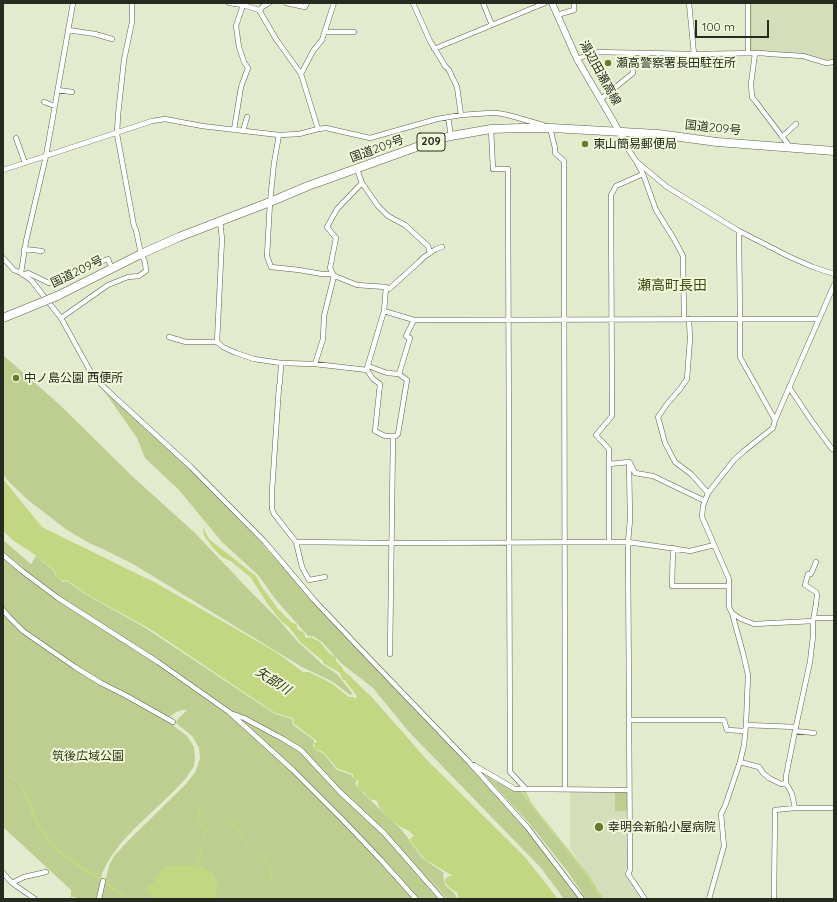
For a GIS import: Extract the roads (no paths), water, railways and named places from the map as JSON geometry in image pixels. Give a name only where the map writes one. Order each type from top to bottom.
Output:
[{"type":"highway","name":"国道209号","points":[[3,318],[57,296],[141,254],[179,237],[308,186],[451,136],[491,129],[551,128],[658,134],[717,142],[834,151]]},
{"type":"main road","name":"湯辺田瀬高線","points":[[552,3],[578,59],[619,131]]},
{"type":"street","points":[[22,274],[24,248],[46,156],[73,3]]},
{"type":"street","points":[[61,318],[108,285],[128,277],[139,276],[146,271],[145,262],[141,254],[134,226],[117,134],[124,60],[132,22],[132,3]]},
{"type":"street","points":[[229,3],[246,5],[260,11],[276,39],[301,74],[318,129]]},
{"type":"street","points":[[260,11],[262,7],[269,3]]},
{"type":"street","points":[[286,3],[305,7],[307,3]]},
{"type":"street","points":[[301,74],[313,51],[322,40],[334,3]]},
{"type":"street","points":[[413,3],[430,42],[444,66],[449,70],[457,87],[461,115]]},
{"type":"street","points":[[483,3],[492,25]]},
{"type":"street","points":[[434,49],[545,3]]},
{"type":"street","points":[[557,15],[574,10],[574,3]]},
{"type":"street","points":[[689,3],[694,54]]},
{"type":"street","points":[[748,3],[748,53]]},
{"type":"street","points":[[234,130],[241,87],[248,68],[244,62],[239,47],[236,26],[246,5]]},
{"type":"street","points":[[68,30],[95,34],[112,39]]},
{"type":"street","points":[[325,32],[354,32]]},
{"type":"street","points":[[578,59],[595,52],[694,54],[761,53],[804,56],[826,63],[834,62]]},
{"type":"street","points":[[601,99],[632,73],[630,53]]},
{"type":"street","points":[[755,53],[751,84],[752,97],[790,147]]},
{"type":"street","points":[[58,90],[72,92]]},
{"type":"street","points":[[44,102],[55,106]]},
{"type":"street","points":[[3,170],[165,119],[202,126],[279,135],[299,134],[326,128],[370,138],[437,119],[461,115],[497,113],[551,128],[555,153],[564,161],[565,789]]},
{"type":"street","points":[[243,131],[247,117]]},
{"type":"street","points":[[448,117],[451,136]]},
{"type":"street","points":[[782,138],[796,124]]},
{"type":"street","points":[[491,129],[493,169],[508,170],[510,772],[526,789]]},
{"type":"street","points":[[619,131],[643,174],[656,210],[683,256],[684,319]]},
{"type":"street","points":[[279,135],[274,163],[270,202],[267,256],[271,267],[330,274],[357,285],[386,287],[389,289],[430,253],[442,247]]},
{"type":"street","points":[[16,138],[26,163]]},
{"type":"street","points":[[636,161],[667,187],[739,231],[813,267],[834,274]]},
{"type":"street","points":[[357,169],[362,183],[378,206],[388,216],[405,225],[428,246],[430,253]]},
{"type":"street","points":[[609,542],[609,449],[596,435],[612,416],[611,195],[616,186],[643,174]]},
{"type":"street","points":[[315,364],[323,339],[324,316],[334,276],[330,268],[336,238],[327,227],[337,209],[362,183]]},
{"type":"street","points":[[217,342],[222,239],[220,221]]},
{"type":"street","points":[[739,231],[740,357],[775,420]]},
{"type":"street","points":[[24,248],[42,251]]},
{"type":"street","points":[[3,258],[14,270],[31,280],[61,318],[93,376],[191,467],[265,542],[319,605],[469,762],[528,828],[582,899]]},
{"type":"street","points":[[22,274],[28,273],[49,283],[55,282],[80,270],[108,260],[110,264]]},
{"type":"street","points":[[709,899],[724,846],[721,814],[740,762],[744,745],[748,675],[743,652],[729,607],[729,579],[702,517],[703,506],[708,493],[734,460],[773,428],[775,420],[818,319],[834,285]]},
{"type":"street","points":[[169,337],[186,342],[217,342],[223,347],[242,356],[254,359],[281,363],[367,368],[387,373],[400,374],[407,380],[398,434],[396,436],[385,436],[375,431],[380,384],[373,379],[367,368],[384,312],[386,287]]},
{"type":"street","points":[[384,312],[414,320],[818,319]]},
{"type":"street","points":[[690,319],[687,379],[658,417],[665,443],[675,462],[691,474],[708,493]]},
{"type":"street","points":[[400,374],[410,338],[406,336],[414,320]]},
{"type":"street","points":[[281,363],[272,509],[274,514],[296,542],[302,567],[309,580],[325,577]]},
{"type":"street","points":[[789,387],[832,449],[834,449]]},
{"type":"street","points":[[390,654],[392,436]]},
{"type":"street","points":[[609,464],[629,462]]},
{"type":"street","points":[[629,462],[635,473],[652,476],[705,501]]},
{"type":"street","points":[[629,462],[630,870],[628,874],[644,899]]},
{"type":"street","points":[[296,542],[628,542],[690,551],[714,545]]},
{"type":"street","points":[[673,548],[672,586],[729,586]]},
{"type":"street","points":[[3,555],[58,598],[158,662],[229,712],[293,770],[381,860],[416,899]]},
{"type":"street","points":[[796,808],[792,794],[786,783],[786,776],[810,662],[817,595],[816,592],[805,585],[808,574],[812,574],[816,562]]},
{"type":"street","points":[[3,610],[23,631],[75,667],[101,683],[173,722]]},
{"type":"street","points":[[732,613],[754,624],[834,618]]},
{"type":"street","points":[[229,712],[244,718],[301,750],[340,792],[384,833],[442,899]]},
{"type":"street","points":[[630,720],[724,720],[727,730],[745,731]]},
{"type":"street","points":[[746,724],[795,729],[814,733]]},
{"type":"street","points":[[469,762],[515,789],[630,790]]},
{"type":"street","points":[[740,762],[759,767],[769,778],[781,784],[786,783]]},
{"type":"street","points":[[774,899],[775,810],[796,808],[834,808]]},
{"type":"street","points":[[12,883],[24,877],[46,872]]},
{"type":"street","points":[[3,873],[12,883],[35,899]]},
{"type":"street","points":[[99,899],[103,881]]},
{"type":"water","name":"矢部川","points":[[3,479],[42,527],[156,583],[276,652],[303,672],[309,672],[331,683],[349,697],[354,697],[356,699],[357,696],[345,680],[343,680],[340,673],[323,663],[323,661],[301,643],[289,627],[280,620],[251,578],[232,562],[222,557],[213,548],[205,537],[203,527],[209,539],[256,576],[277,608],[292,623],[297,625],[297,628],[305,634],[305,637],[311,637],[319,641],[330,654],[336,658],[336,661],[343,668],[343,670],[370,695],[427,760],[525,857],[558,899],[459,899],[457,892],[450,888],[445,881],[449,876],[453,876],[424,859],[410,840],[414,836],[389,818],[379,807],[376,800],[372,800],[361,791],[357,785],[359,781],[354,779],[353,774],[338,769],[323,752],[315,749],[314,743],[317,741],[294,724],[293,718],[275,713],[150,629],[86,594],[67,580],[63,581],[56,576],[55,571],[30,551],[15,542],[3,531]]},
{"type":"water","points":[[3,771],[18,781],[23,788],[34,808],[36,820],[47,834],[55,848],[111,885],[129,899],[126,899],[81,869],[54,849],[34,819],[23,791],[18,783],[3,773]]},
{"type":"water","points":[[523,792],[526,792],[532,804],[588,874],[604,899],[601,899],[587,876],[531,805]]},
{"type":"water","points":[[230,814],[231,814],[231,818],[242,834],[247,846],[253,853],[265,858],[268,862],[275,882],[274,883],[270,877],[270,869],[267,863],[262,858],[252,853],[246,847],[243,838],[231,821],[225,824],[218,824],[231,820]]},
{"type":"water","points":[[211,825],[214,825],[204,834],[203,849],[198,865],[212,872],[217,881],[215,899],[155,899],[148,892],[148,888],[160,872],[166,866],[196,865],[202,847],[204,832]]},
{"type":"waterway","points":[[751,3],[751,50]]},
{"type":"waterway","points":[[198,807],[200,814],[198,822],[205,831]]},
{"type":"place","name":"瀬高警察署長田駐在所","points":[[608,63]]},
{"type":"place","name":"東山簡易郵便局","points":[[585,144]]},
{"type":"place","name":"中ノ島公園 西便所","points":[[16,378]]},
{"type":"place","name":"幸明会新船小屋病院","points":[[599,827]]},
{"type":"district","name":"瀬高町長田","points":[[672,286]]},
{"type":"park label","name":"筑後広域公園","points":[[88,756]]}]
